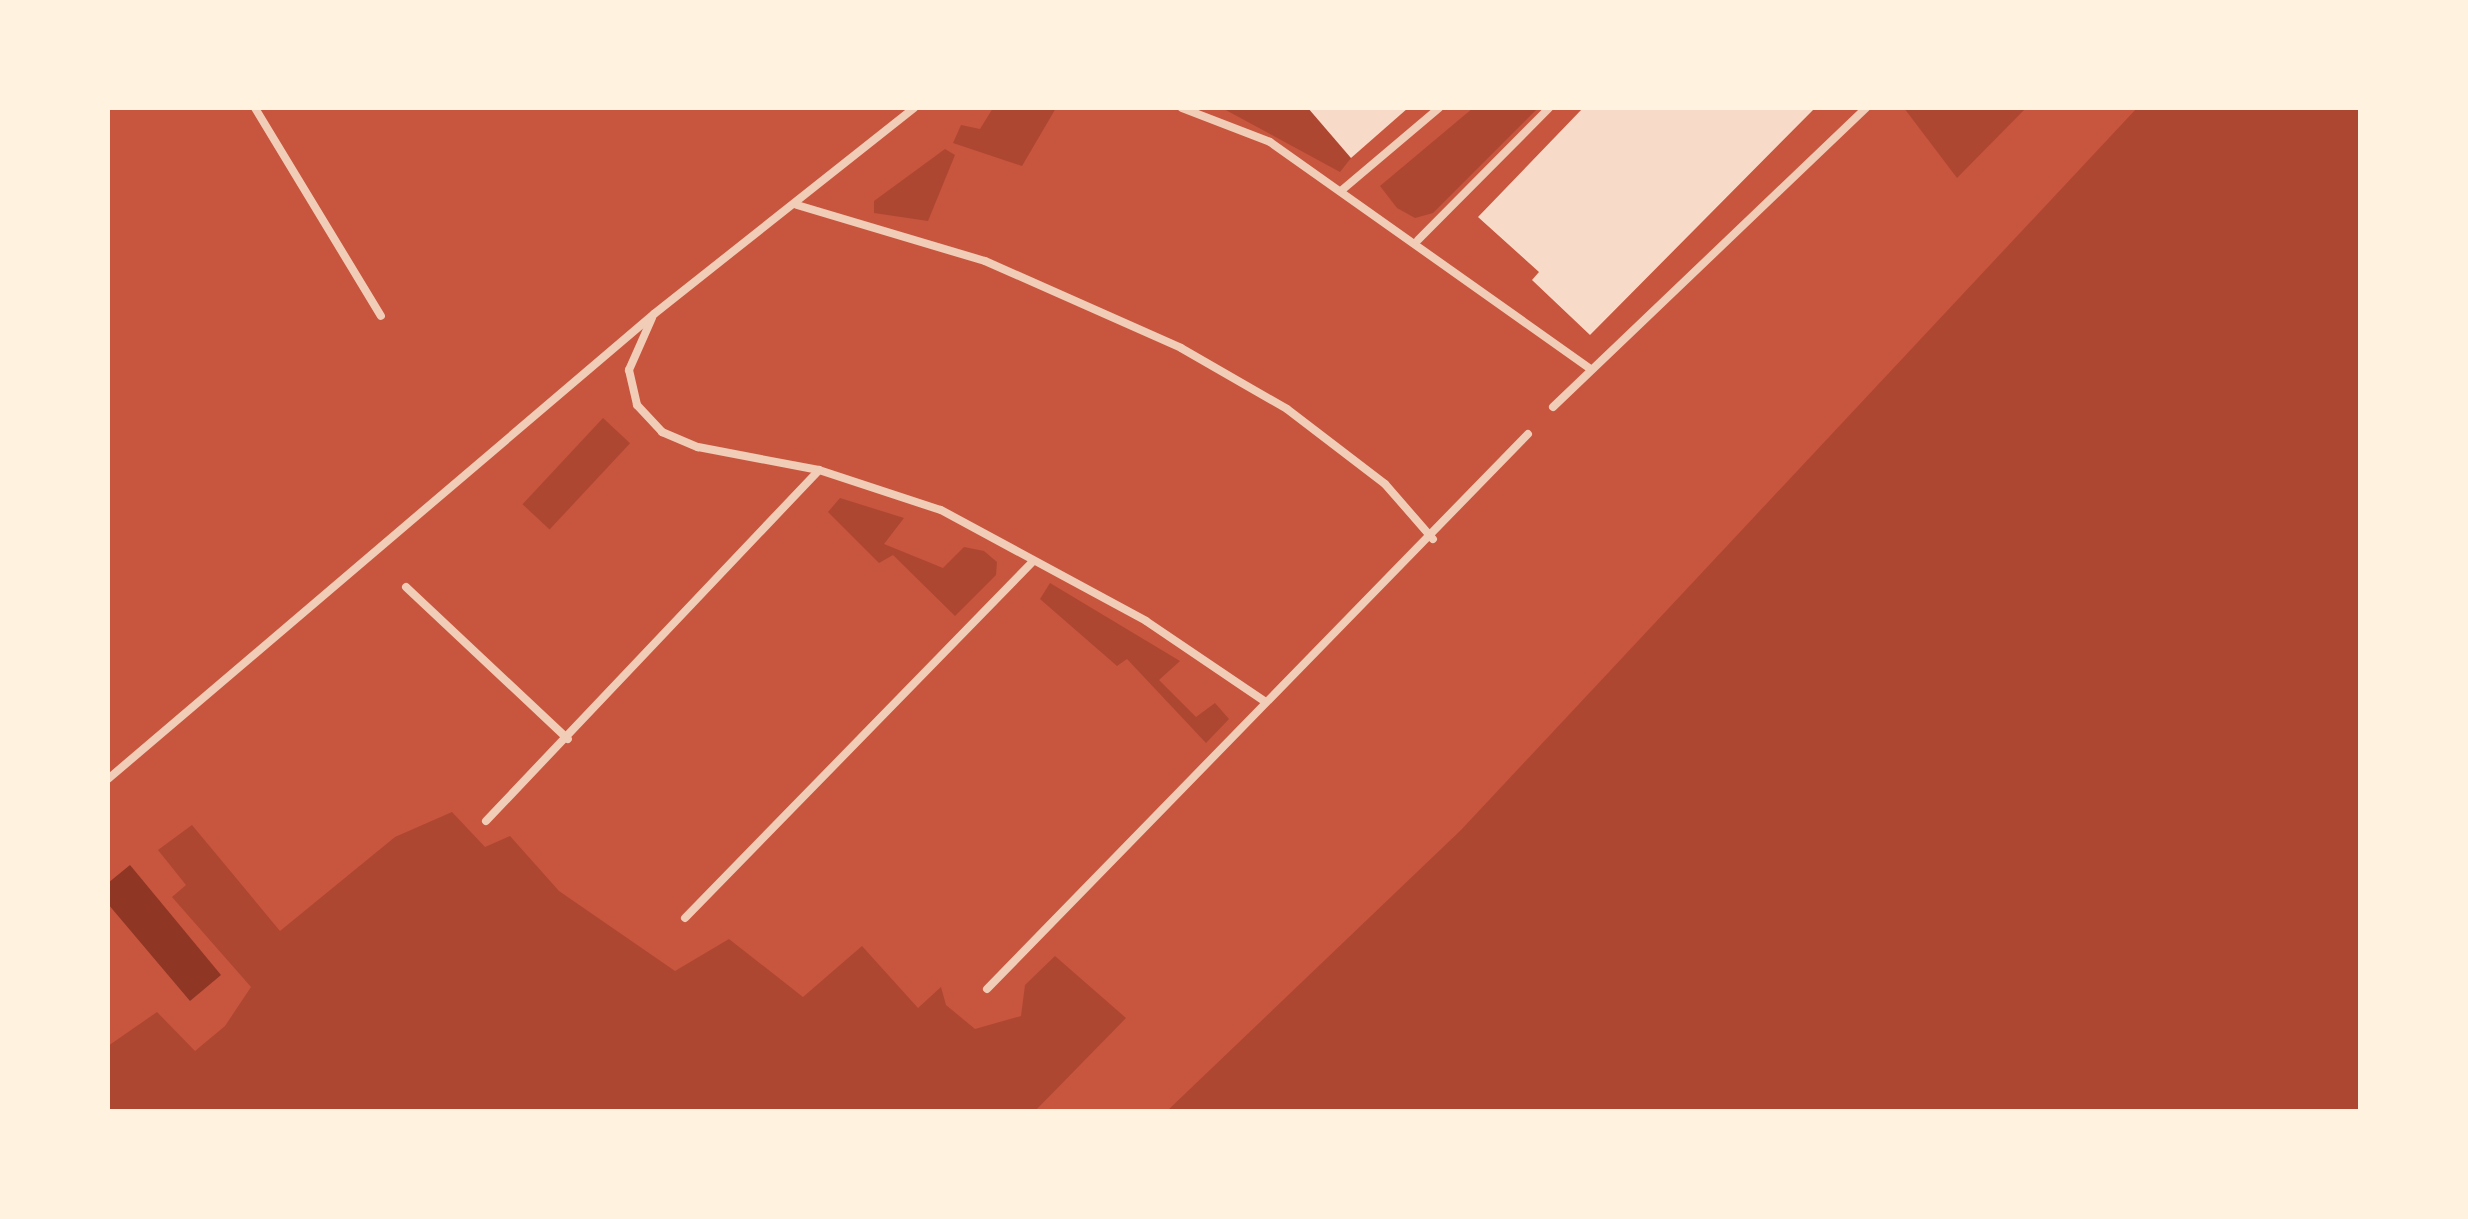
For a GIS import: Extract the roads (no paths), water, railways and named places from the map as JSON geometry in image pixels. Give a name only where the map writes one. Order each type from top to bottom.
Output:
[{"type":"street","points":[[255,108],[381,316]]},
{"type":"street","points":[[108,779],[654,314],[797,205],[914,108]]},
{"type":"street","points":[[1182,108],[1270,142],[1418,240],[1589,368]]},
{"type":"street","points":[[1342,190],[1439,108]]},
{"type":"street","points":[[1418,240],[1549,108]]},
{"type":"street","points":[[1553,407],[1589,368],[1866,108]]},
{"type":"street","points":[[797,205],[985,261],[1181,348],[1336,446],[1385,484],[1433,539]]},
{"type":"street","points":[[654,314],[629,370],[637,405],[662,432],[698,447],[819,470],[941,510],[1146,621],[1264,701]]},
{"type":"street","points":[[987,989],[1264,701],[1433,539],[1528,434]]},
{"type":"street","points":[[486,821],[568,739],[819,470]]},
{"type":"street","points":[[685,918],[1032,562]]},
{"type":"street","points":[[406,587],[568,739]]}]
